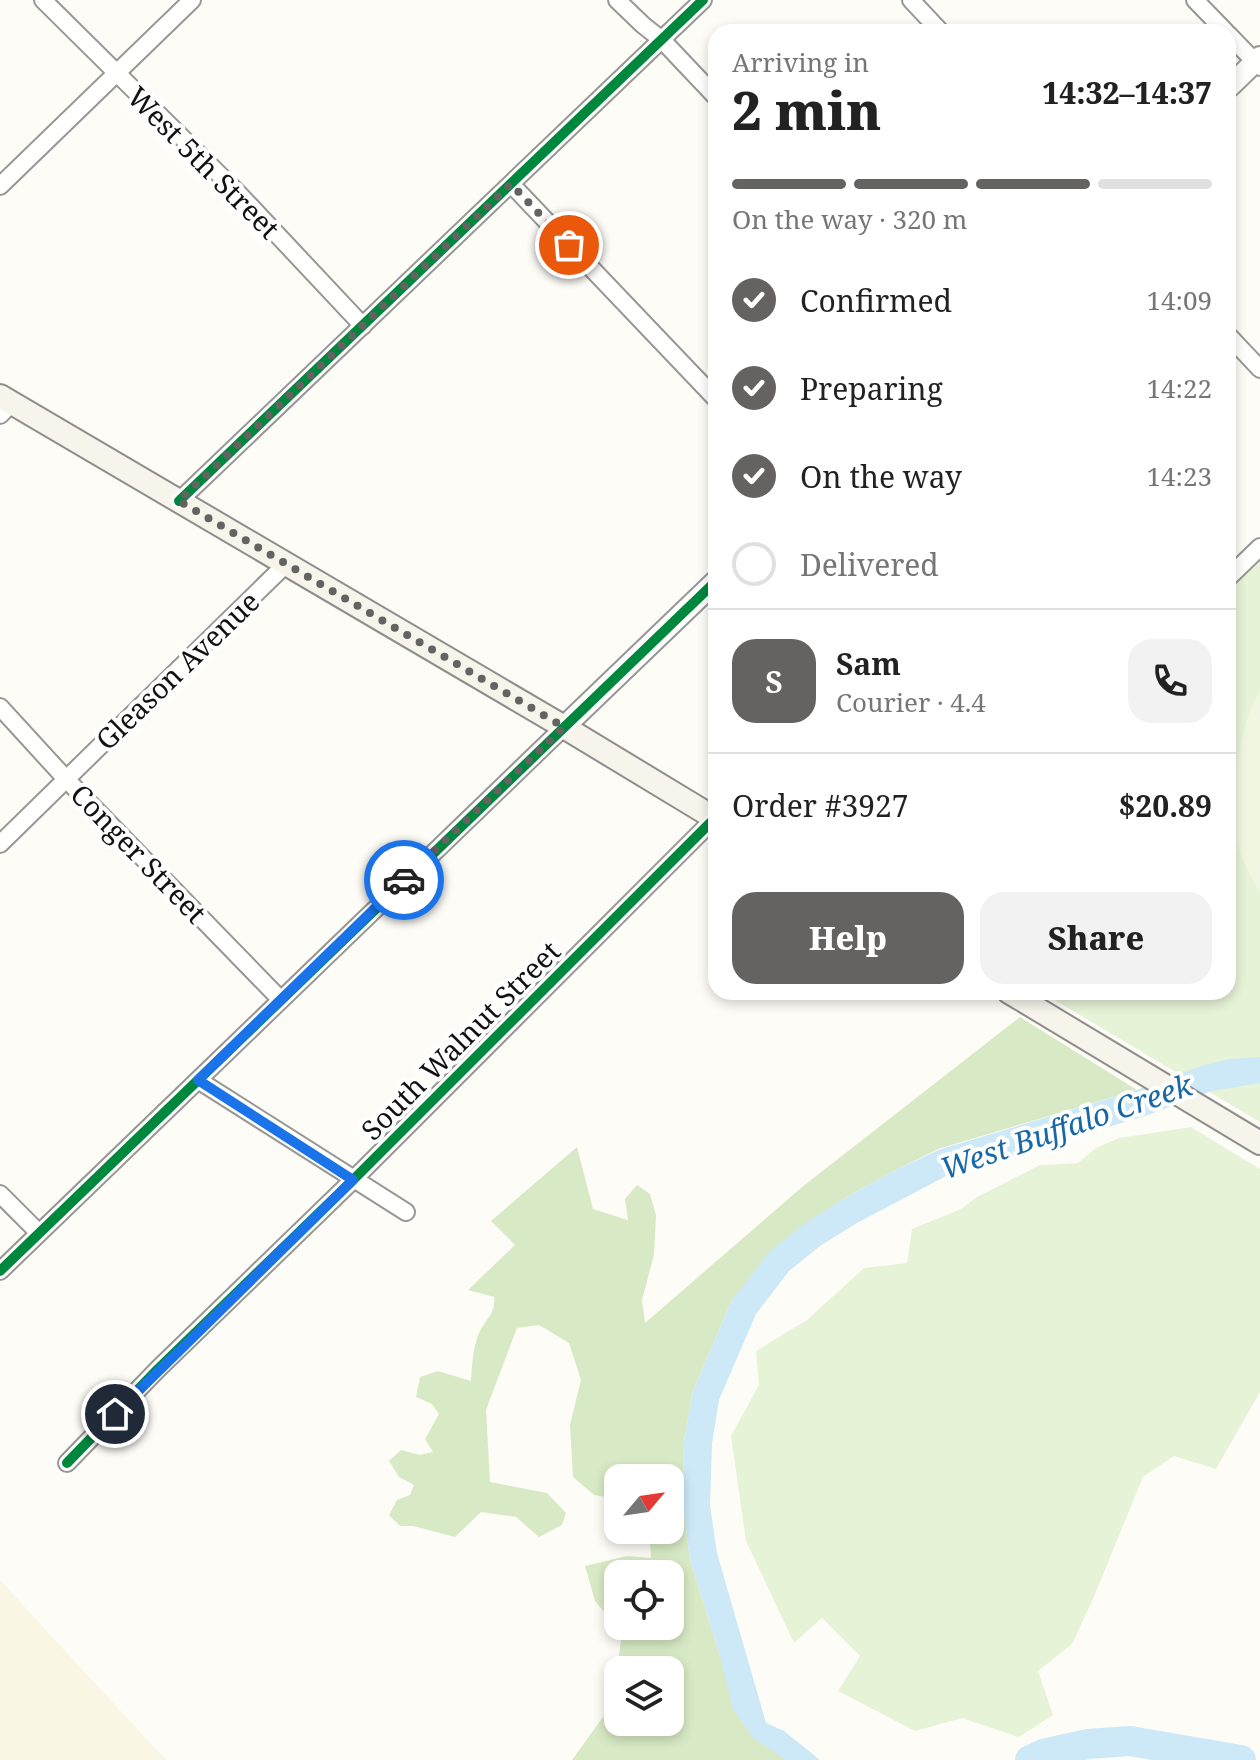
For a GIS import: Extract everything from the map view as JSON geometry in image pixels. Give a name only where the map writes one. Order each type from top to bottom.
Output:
[{"type":"main road","points":[[4,405],[179,501],[708,814]]},
{"type":"main road","points":[[1022,1000],[1260,1143]]},
{"type":"street","name":"West 5th Street","points":[[43,0],[239,194],[363,326]]},
{"type":"street","points":[[0,186],[192,0]]},
{"type":"street","points":[[617,0],[662,40],[708,89]]},
{"type":"street","points":[[179,501],[703,0]]},
{"type":"street","points":[[911,0],[934,24]]},
{"type":"street","points":[[1195,0],[1218,24]]},
{"type":"street","points":[[1236,41],[1258,62],[1236,81]]},
{"type":"street","points":[[511,184],[708,391]]},
{"type":"street","points":[[1236,344],[1260,369]]},
{"type":"street","points":[[1236,570],[1260,547]]},
{"type":"street","name":"Gleason Avenue","points":[[0,844],[286,564]]},
{"type":"street","points":[[0,1271],[708,589]]},
{"type":"street","name":"Conger Street","points":[[0,707],[280,999]]},
{"type":"street","name":"South Walnut Street","points":[[67,1463],[158,1369],[708,827]]},
{"type":"street","points":[[198,1080],[406,1212]]},
{"type":"street","points":[[0,1194],[39,1233]]},
{"type":"shaded area","points":[[0,1580],[77,1664],[166,1760],[0,1760]]},
{"type":"green space","points":[[1260,560],[1260,1122],[1054,1000],[1236,1000],[1236,584]]},
{"type":"green space","points":[[1260,691],[1260,894],[1247,869],[1236,835],[1236,765],[1252,706]]},
{"type":"green space","points":[[1020,1017],[1137,1090],[938,1149],[843,1199],[732,1300],[693,1391],[684,1441],[684,1464],[604,1464],[604,1497],[594,1495],[573,1477],[570,1425],[581,1380],[569,1343],[539,1325],[517,1328],[486,1410],[490,1482],[547,1493],[566,1513],[562,1525],[539,1537],[516,1517],[481,1512],[455,1537],[413,1526],[400,1526],[389,1515],[397,1500],[410,1495],[414,1485],[399,1477],[389,1461],[401,1450],[420,1455],[433,1452],[425,1439],[439,1414],[432,1404],[416,1397],[420,1377],[438,1371],[471,1381],[477,1338],[492,1312],[494,1297],[468,1290],[515,1245],[491,1221],[577,1147],[593,1209],[628,1220],[625,1199],[637,1185],[650,1194],[656,1215],[654,1255],[642,1300],[645,1323],[802,1187]]},
{"type":"green space","points":[[1191,1127],[1260,1169],[1260,1392],[1216,1469],[1174,1456],[1143,1477],[1072,1644],[1038,1671],[1053,1715],[1019,1737],[962,1718],[915,1731],[838,1691],[860,1656],[822,1618],[794,1643],[746,1541],[731,1436],[759,1385],[756,1351],[807,1320],[864,1268],[907,1263],[912,1229],[961,1209],[977,1197],[1040,1165],[1078,1163],[1096,1148],[1119,1138]]},
{"type":"green space","points":[[684,1514],[690,1559],[720,1656],[787,1760],[572,1760],[604,1714],[604,1736],[684,1736],[684,1656],[619,1656],[621,1640],[684,1640],[684,1560],[610,1560],[627,1556],[651,1558],[650,1544],[684,1544]]},
{"type":"green space","points":[[604,1561],[604,1612],[595,1601],[585,1566]]},
{"type":"water","name":"West Buffalo Creek","points":[[1260,1057],[1260,1083],[1212,1091],[1145,1116],[948,1175],[820,1246],[789,1271],[756,1314],[719,1400],[712,1444],[710,1505],[717,1553],[766,1723],[784,1731],[820,1760],[787,1760],[754,1739],[733,1709],[690,1559],[684,1514],[684,1441],[693,1391],[732,1300],[769,1252],[804,1224],[894,1171],[938,1150],[1230,1059]]},
{"type":"waterway","points":[[1030,1760],[1088,1744],[1130,1741],[1241,1760]]},
{"type":"cycle path","points":[[179,501],[703,0]]},
{"type":"cycle path","points":[[0,1271],[708,589]]},
{"type":"cycle path","points":[[67,1463],[158,1369],[353,1180],[708,825]]},
{"type":"way so far","points":[[404,880],[564,727],[179,501],[511,184],[569,245]]},
{"type":"route","points":[[115,1414],[353,1180],[198,1080],[404,880]]}]
